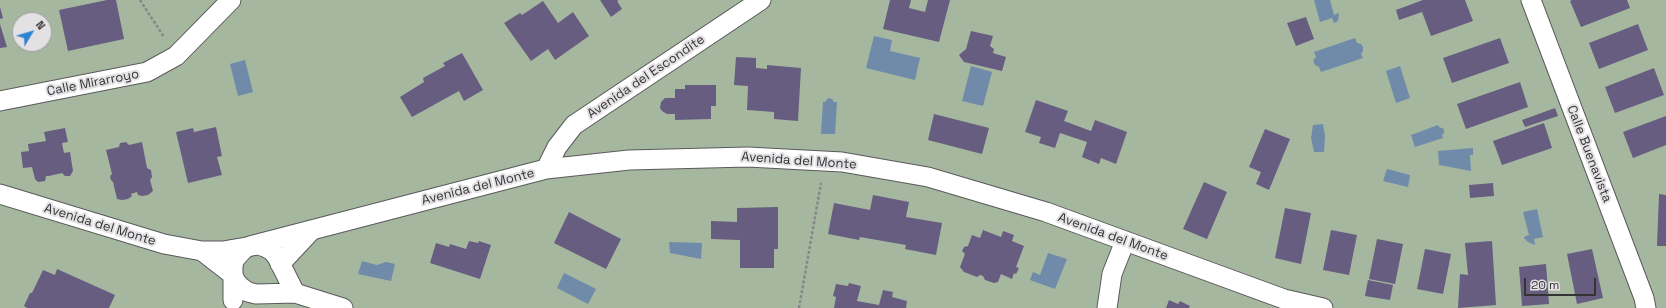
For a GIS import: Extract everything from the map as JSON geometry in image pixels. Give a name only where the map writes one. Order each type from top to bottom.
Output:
[{"type":"street","name":"Calle Mirarroyo","points":[[0,101],[147,72],[176,56],[231,0]]},
{"type":"street","name":"Avenida del Escondite","points":[[546,169],[557,146],[574,125],[761,0]]},
{"type":"street","name":"Calle Buenavista","points":[[1531,0],[1644,298],[1646,308]]},
{"type":"street","name":"Avenida del Monte","points":[[0,194],[164,244],[202,251],[223,251],[310,232],[546,169],[629,160],[700,158],[748,157],[842,162],[928,177],[1046,212],[1284,299],[1323,308]]},
{"type":"street","points":[[233,275],[227,304],[264,292],[275,285],[279,278],[280,264],[310,232]]},
{"type":"street","points":[[1107,308],[1112,274],[1125,241]]},
{"type":"street","name":"Avenida del Monte","points":[[233,275],[234,260],[244,249],[250,246],[258,245],[272,251],[295,293]]},
{"type":"street","name":"Avenida del Monte","points":[[202,251],[233,275]]},
{"type":"street","points":[[233,275],[236,282],[242,288],[256,294],[264,292],[295,293],[343,308]]},
{"type":"path","points":[[140,0],[164,37]]},
{"type":"path","points":[[799,308],[822,176]]},
{"type":"green space","points":[[0,0],[1666,0],[1666,308],[0,308]]},
{"type":"water","points":[[1314,0],[1330,0],[1334,15],[1339,13],[1338,21],[1334,23],[1332,18],[1320,22]]},
{"type":"water","points":[[874,36],[892,40],[890,51],[920,58],[915,80],[866,68]]},
{"type":"water","points":[[1355,38],[1357,43],[1361,44],[1363,47],[1361,54],[1363,58],[1321,72],[1319,67],[1315,65],[1313,60],[1316,57],[1314,52]]},
{"type":"water","points":[[245,60],[253,92],[238,96],[230,64]]},
{"type":"water","points":[[971,66],[992,72],[983,106],[962,101]]},
{"type":"water","points":[[1400,66],[1410,98],[1396,103],[1386,71]]},
{"type":"water","points":[[828,98],[832,99],[834,102],[837,102],[835,134],[821,134],[823,102],[825,102]]},
{"type":"water","points":[[1323,124],[1325,136],[1324,152],[1314,152],[1311,138],[1313,125]]},
{"type":"water","points":[[1438,125],[1444,129],[1444,133],[1442,135],[1443,138],[1415,147],[1411,135]]},
{"type":"water","points":[[1473,148],[1473,155],[1470,155],[1471,171],[1439,165],[1438,151]]},
{"type":"water","points":[[1387,169],[1410,175],[1408,187],[1383,181]]},
{"type":"water","points":[[1537,209],[1543,237],[1534,239],[1535,245],[1528,242],[1524,238],[1529,235],[1523,212]]},
{"type":"water","points":[[669,242],[702,243],[701,259],[670,253]]},
{"type":"water","points":[[1048,253],[1067,259],[1055,289],[1030,280],[1033,272],[1040,275]]},
{"type":"water","points":[[362,261],[377,265],[386,262],[395,264],[391,281],[358,274]]},
{"type":"water","points":[[564,273],[596,289],[588,304],[557,288]]},
{"type":"building","points":[[107,0],[116,0],[124,39],[68,51],[59,10]]},
{"type":"building","points":[[600,0],[619,0],[617,1],[622,9],[611,17]]},
{"type":"building","points":[[890,0],[911,0],[909,8],[925,12],[928,0],[950,0],[939,42],[883,29]]},
{"type":"building","points":[[1423,0],[1465,0],[1473,21],[1431,36],[1422,12],[1399,20],[1396,10]]},
{"type":"building","points":[[1627,0],[1630,8],[1581,27],[1570,1]]},
{"type":"building","points":[[543,1],[558,23],[573,12],[589,36],[555,60],[548,49],[531,61],[504,23],[520,13],[522,15]]},
{"type":"building","points":[[0,7],[3,18],[0,19]]},
{"type":"building","points":[[1306,17],[1314,39],[1296,46],[1287,23]]},
{"type":"building","points":[[0,24],[7,47],[0,48]]},
{"type":"building","points":[[1638,24],[1648,50],[1599,69],[1589,43]]},
{"type":"building","points":[[971,31],[993,36],[990,46],[994,49],[993,53],[1006,57],[1002,71],[964,62],[959,55],[966,49]]},
{"type":"building","points":[[1500,38],[1509,63],[1452,83],[1443,58]]},
{"type":"building","points":[[462,53],[483,90],[464,101],[459,91],[412,117],[400,97],[424,82],[423,78],[445,66],[443,63]]},
{"type":"building","points":[[736,57],[756,58],[756,68],[767,69],[767,65],[801,68],[798,121],[774,119],[774,112],[747,110],[748,86],[734,85]]},
{"type":"building","points":[[1654,68],[1664,95],[1615,113],[1605,87]]},
{"type":"building","points":[[1520,82],[1528,107],[1466,129],[1457,104]]},
{"type":"building","points":[[685,85],[716,85],[716,106],[711,106],[711,119],[675,120],[675,114],[667,114],[662,111],[660,108],[661,102],[665,98],[675,98],[675,89],[685,89]]},
{"type":"building","points":[[1036,100],[1068,111],[1064,121],[1091,131],[1095,120],[1127,132],[1116,164],[1101,158],[1099,164],[1082,157],[1087,142],[1060,133],[1055,148],[1039,143],[1041,137],[1025,132]]},
{"type":"building","points":[[1555,108],[1558,116],[1525,127],[1522,120]]},
{"type":"building","points":[[934,114],[989,128],[982,154],[928,140]]},
{"type":"building","points":[[1666,116],[1666,145],[1633,158],[1623,132]]},
{"type":"building","points":[[1544,123],[1552,148],[1502,165],[1493,141]]},
{"type":"building","points":[[216,127],[222,156],[217,157],[222,175],[188,183],[176,132],[193,128],[194,132]]},
{"type":"building","points":[[65,128],[68,142],[62,143],[64,153],[70,152],[73,171],[70,176],[65,176],[62,173],[46,176],[45,181],[38,182],[35,179],[32,167],[23,168],[21,152],[29,151],[28,144],[46,141],[44,132]]},
{"type":"building","points":[[1265,129],[1290,139],[1269,190],[1256,184],[1261,172],[1249,167]]},
{"type":"building","points":[[126,142],[129,145],[142,142],[147,168],[151,170],[152,177],[150,180],[153,191],[148,195],[142,196],[138,195],[137,192],[131,194],[132,196],[128,199],[122,200],[117,199],[110,176],[112,174],[106,150],[119,147],[120,143]]},
{"type":"building","points":[[1204,182],[1227,192],[1207,239],[1183,229]]},
{"type":"building","points":[[1493,183],[1494,196],[1470,198],[1469,185]]},
{"type":"building","points":[[1659,194],[1666,195],[1666,246],[1657,246]]},
{"type":"building","points":[[873,195],[909,202],[906,217],[942,223],[936,255],[905,249],[906,245],[860,237],[859,240],[828,234],[834,203],[870,210]]},
{"type":"building","points":[[778,207],[778,249],[774,249],[774,268],[740,268],[740,240],[711,239],[711,221],[737,222],[737,208]]},
{"type":"building","points":[[1285,208],[1311,213],[1301,264],[1275,258]]},
{"type":"building","points":[[569,212],[621,239],[606,269],[554,243]]},
{"type":"building","points":[[983,230],[1001,237],[1003,231],[1014,235],[1012,241],[1024,246],[1016,267],[1019,268],[1016,274],[1014,273],[1012,279],[1001,274],[998,282],[994,283],[985,280],[983,276],[980,275],[977,277],[964,272],[960,267],[965,254],[962,251],[964,247],[968,246],[972,235],[980,238]]},
{"type":"building","points":[[1331,230],[1357,235],[1349,275],[1323,270]]},
{"type":"building","points":[[1377,239],[1403,244],[1395,284],[1369,279]]},
{"type":"building","points":[[469,241],[478,243],[479,241],[491,245],[480,279],[430,263],[436,243],[449,247],[450,244],[466,249]]},
{"type":"building","points":[[1492,241],[1496,305],[1458,308],[1460,274],[1468,275],[1465,243]]},
{"type":"building","points":[[1425,249],[1451,254],[1443,294],[1417,289]]},
{"type":"building","points":[[1592,249],[1603,298],[1577,304],[1567,254]]},
{"type":"building","points":[[1546,264],[1549,304],[1522,306],[1519,267]]},
{"type":"building","points":[[57,269],[115,295],[109,308],[27,308],[24,306],[43,270],[55,275]]},
{"type":"building","points":[[1368,280],[1393,285],[1390,300],[1365,296]]},
{"type":"building","points":[[849,283],[861,286],[857,301],[879,305],[883,290],[893,292],[892,297],[907,301],[906,308],[834,308],[836,297],[833,296],[836,284],[848,286]]},
{"type":"building","points":[[1169,300],[1178,304],[1180,301],[1190,306],[1189,308],[1166,308]]}]
